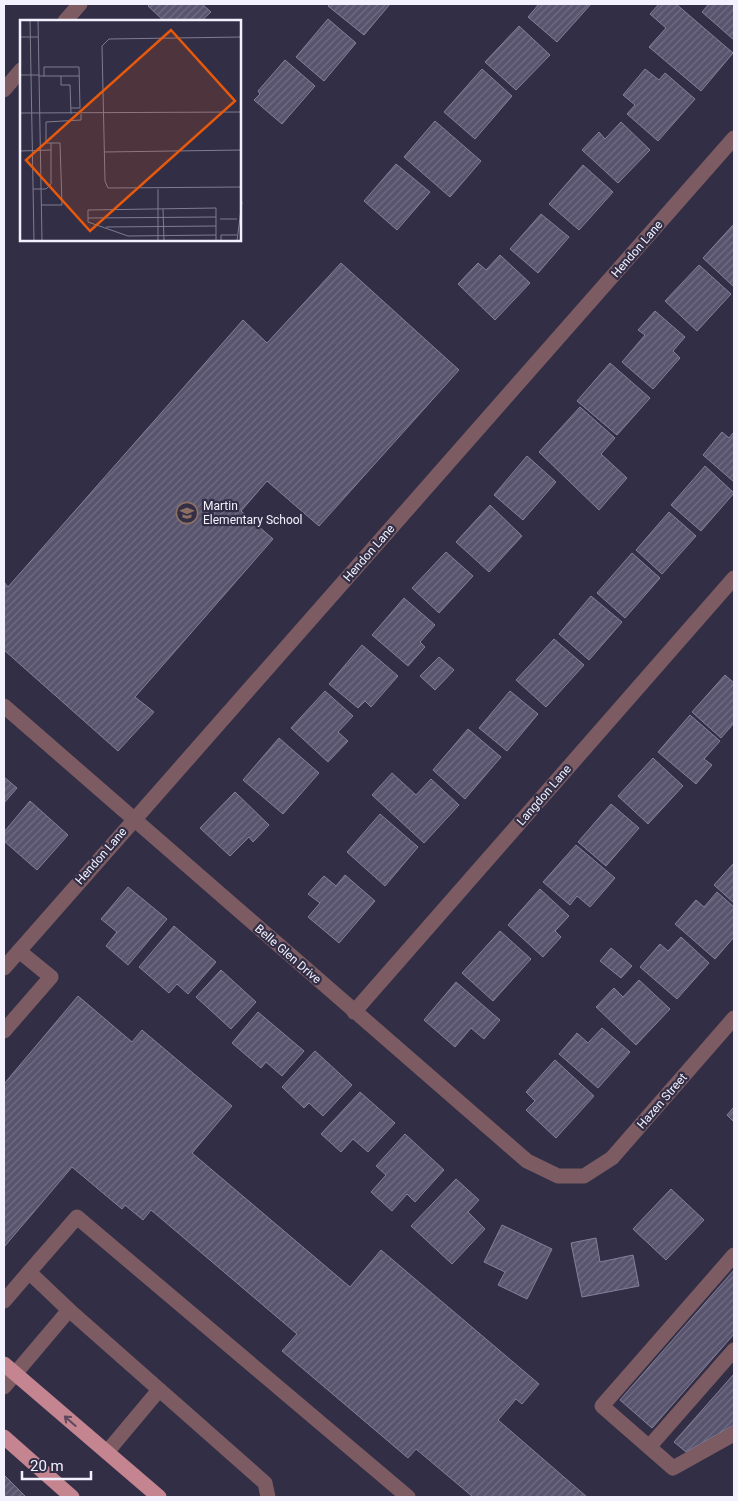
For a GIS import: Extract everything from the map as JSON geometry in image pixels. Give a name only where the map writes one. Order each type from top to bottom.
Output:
[{"type":"main road","points":[[4,1364],[159,1497]]},
{"type":"main road","points":[[4,1437],[72,1497]]},
{"type":"street","points":[[65,20],[80,4]]},
{"type":"street","points":[[4,90],[20,71]]},
{"type":"street","name":"Hendon Lane","points":[[4,968],[734,138]]},
{"type":"street","name":"Langdon Lane","points":[[354,1012],[734,578]]},
{"type":"street","name":"Belle Glen Drive","points":[[4,706],[527,1161],[558,1176],[584,1176]]},
{"type":"street","points":[[4,1031],[51,977],[19,951]]},
{"type":"street","name":"Hazen Street","points":[[584,1176],[612,1158],[734,1018]]},
{"type":"street","points":[[4,1301],[77,1217],[408,1497]]},
{"type":"street","points":[[734,1254],[602,1406],[673,1468],[734,1434]]},
{"type":"street","points":[[29,1272],[69,1310],[265,1483],[268,1497]]},
{"type":"street","points":[[4,1388],[69,1310]]},
{"type":"street","points":[[649,1447],[734,1350]]},
{"type":"street","points":[[107,1452],[159,1390]]},
{"type":"building","points":[[150,4],[202,4],[211,12],[202,20],[163,20],[148,6]]},
{"type":"building","points":[[330,4],[390,4],[364,35],[328,6]]},
{"type":"building","points":[[539,4],[591,4],[557,42],[528,17]]},
{"type":"building","points":[[659,4],[676,4],[733,53],[701,91],[649,47],[666,28],[650,14]]},
{"type":"building","points":[[709,4],[734,4],[734,40],[702,12]]},
{"type":"building","points":[[328,19],[356,43],[324,81],[296,57]]},
{"type":"building","points":[[519,26],[550,55],[516,90],[485,62]]},
{"type":"building","points":[[285,60],[315,86],[282,124],[254,100],[260,94],[258,91]]},
{"type":"building","points":[[482,69],[512,96],[475,139],[444,112]]},
{"type":"building","points":[[645,69],[659,80],[665,73],[695,99],[658,141],[627,114],[635,105],[623,95]]},
{"type":"building","points":[[435,121],[481,161],[450,197],[404,157]]},
{"type":"building","points":[[621,122],[650,150],[618,183],[582,150],[599,132],[605,139]]},
{"type":"building","points":[[396,164],[430,192],[397,230],[364,201]]},
{"type":"building","points":[[583,165],[613,192],[579,230],[549,204]]},
{"type":"building","points":[[541,214],[569,237],[538,273],[510,249]]},
{"type":"building","points":[[734,224],[734,284],[733,286],[703,258]]},
{"type":"building","points":[[500,255],[530,283],[495,320],[458,284],[478,263],[486,270]]},
{"type":"building","points":[[341,263],[459,370],[319,526],[267,481],[241,511],[273,539],[135,697],[154,712],[118,751],[4,650],[4,582],[8,587],[243,320],[267,343]]},
{"type":"building","points":[[699,265],[731,294],[697,331],[665,301]]},
{"type":"building","points":[[655,311],[685,337],[673,351],[680,358],[653,389],[622,362],[645,335],[638,330]]},
{"type":"building","points":[[610,363],[650,398],[617,435],[577,401]]},
{"type":"building","points":[[580,407],[615,438],[601,454],[627,478],[599,510],[539,452]]},
{"type":"building","points":[[722,432],[729,438],[734,432],[734,482],[703,455]]},
{"type":"building","points":[[527,456],[556,482],[523,520],[494,495]]},
{"type":"building","points":[[705,466],[734,493],[701,531],[671,505]]},
{"type":"building","points":[[490,505],[522,536],[489,572],[456,542]]},
{"type":"building","points":[[669,512],[696,536],[662,574],[636,550]]},
{"type":"building","points":[[446,552],[473,576],[439,613],[412,588]]},
{"type":"building","points":[[632,553],[660,578],[625,618],[597,593]]},
{"type":"building","points":[[591,596],[622,622],[589,660],[559,634]]},
{"type":"building","points":[[404,598],[435,625],[420,642],[425,647],[408,666],[372,635]]},
{"type":"building","points":[[554,639],[584,665],[546,707],[516,680]]},
{"type":"building","points":[[362,645],[398,676],[371,707],[365,701],[358,708],[329,684]]},
{"type":"building","points":[[439,657],[454,670],[435,690],[420,676]]},
{"type":"building","points":[[725,675],[734,683],[734,723],[721,738],[692,712]]},
{"type":"building","points":[[325,691],[353,716],[338,732],[348,741],[328,762],[291,728]]},
{"type":"building","points":[[510,691],[538,714],[507,751],[479,728]]},
{"type":"building","points":[[690,715],[720,741],[704,759],[712,765],[696,784],[658,752]]},
{"type":"building","points":[[468,729],[501,757],[465,799],[433,770]]},
{"type":"building","points":[[279,738],[319,773],[283,814],[243,780]]},
{"type":"building","points":[[653,758],[683,786],[648,824],[618,796]]},
{"type":"building","points":[[392,773],[416,795],[431,779],[459,805],[424,843],[372,795]]},
{"type":"building","points":[[4,777],[17,788],[4,803]]},
{"type":"building","points":[[235,792],[269,825],[253,842],[249,837],[230,856],[200,828]]},
{"type":"building","points":[[30,801],[68,835],[37,870],[4,841],[4,832]]},
{"type":"building","points":[[611,804],[639,828],[606,866],[578,842]]},
{"type":"building","points":[[380,814],[418,847],[385,886],[347,852]]},
{"type":"building","points":[[576,845],[615,878],[590,907],[577,896],[570,905],[543,882]]},
{"type":"building","points":[[734,863],[734,903],[714,885]]},
{"type":"building","points":[[345,875],[375,901],[339,943],[308,917],[320,903],[308,894],[324,876],[336,886]]},
{"type":"building","points":[[128,887],[167,919],[128,965],[106,946],[117,932],[101,919]]},
{"type":"building","points":[[540,889],[569,916],[555,931],[561,937],[543,957],[508,925]]},
{"type":"building","points":[[717,892],[734,907],[734,937],[715,959],[675,924],[696,900],[704,907]]},
{"type":"building","points":[[174,926],[216,962],[188,994],[177,984],[169,993],[139,967]]},
{"type":"building","points":[[500,931],[531,959],[493,1001],[462,973]]},
{"type":"building","points":[[681,937],[709,963],[677,999],[640,967],[660,944],[668,951]]},
{"type":"building","points":[[611,948],[632,966],[621,978],[600,961]]},
{"type":"building","points":[[221,970],[256,1002],[231,1029],[196,997]]},
{"type":"building","points":[[639,980],[670,1009],[636,1045],[596,1007],[614,988],[623,997]]},
{"type":"building","points":[[456,982],[500,1020],[484,1039],[471,1028],[455,1047],[424,1020]]},
{"type":"building","points":[[78,996],[132,1042],[142,1030],[232,1106],[192,1153],[350,1287],[381,1250],[539,1384],[522,1404],[516,1399],[498,1420],[587,1497],[473,1497],[416,1449],[408,1458],[282,1351],[297,1334],[151,1210],[143,1220],[125,1205],[122,1209],[72,1167],[4,1247],[4,1084]]},
{"type":"building","points":[[258,1012],[304,1051],[282,1076],[266,1062],[261,1068],[232,1043]]},
{"type":"building","points":[[602,1028],[630,1052],[598,1088],[559,1054],[577,1033],[588,1043]]},
{"type":"building","points":[[315,1051],[352,1085],[323,1116],[309,1103],[304,1108],[282,1087]]},
{"type":"building","points":[[555,1060],[594,1096],[556,1138],[526,1110],[535,1101],[526,1092]]},
{"type":"building","points":[[360,1092],[395,1123],[368,1152],[353,1139],[341,1152],[321,1134]]},
{"type":"building","points":[[734,1107],[734,1122],[727,1115]]},
{"type":"building","points":[[405,1134],[444,1170],[415,1202],[407,1194],[392,1211],[371,1192],[386,1175],[376,1166]]},
{"type":"building","points":[[456,1179],[479,1200],[468,1212],[485,1229],[452,1264],[411,1226]]},
{"type":"building","points":[[671,1189],[704,1220],[666,1260],[633,1229]]},
{"type":"building","points":[[502,1225],[552,1249],[527,1299],[498,1285],[505,1272],[484,1262]]},
{"type":"building","points":[[596,1238],[600,1262],[633,1255],[639,1286],[582,1297],[571,1243]]},
{"type":"building","points":[[734,1270],[734,1334],[652,1428],[620,1400]]},
{"type":"building","points":[[734,1374],[734,1425],[686,1452],[674,1442]]},
{"type":"building","points":[[4,1475],[25,1496],[24,1497],[4,1497]]},
{"type":"place","name":"Martin Elementary School","points":[[187,513]]}]
